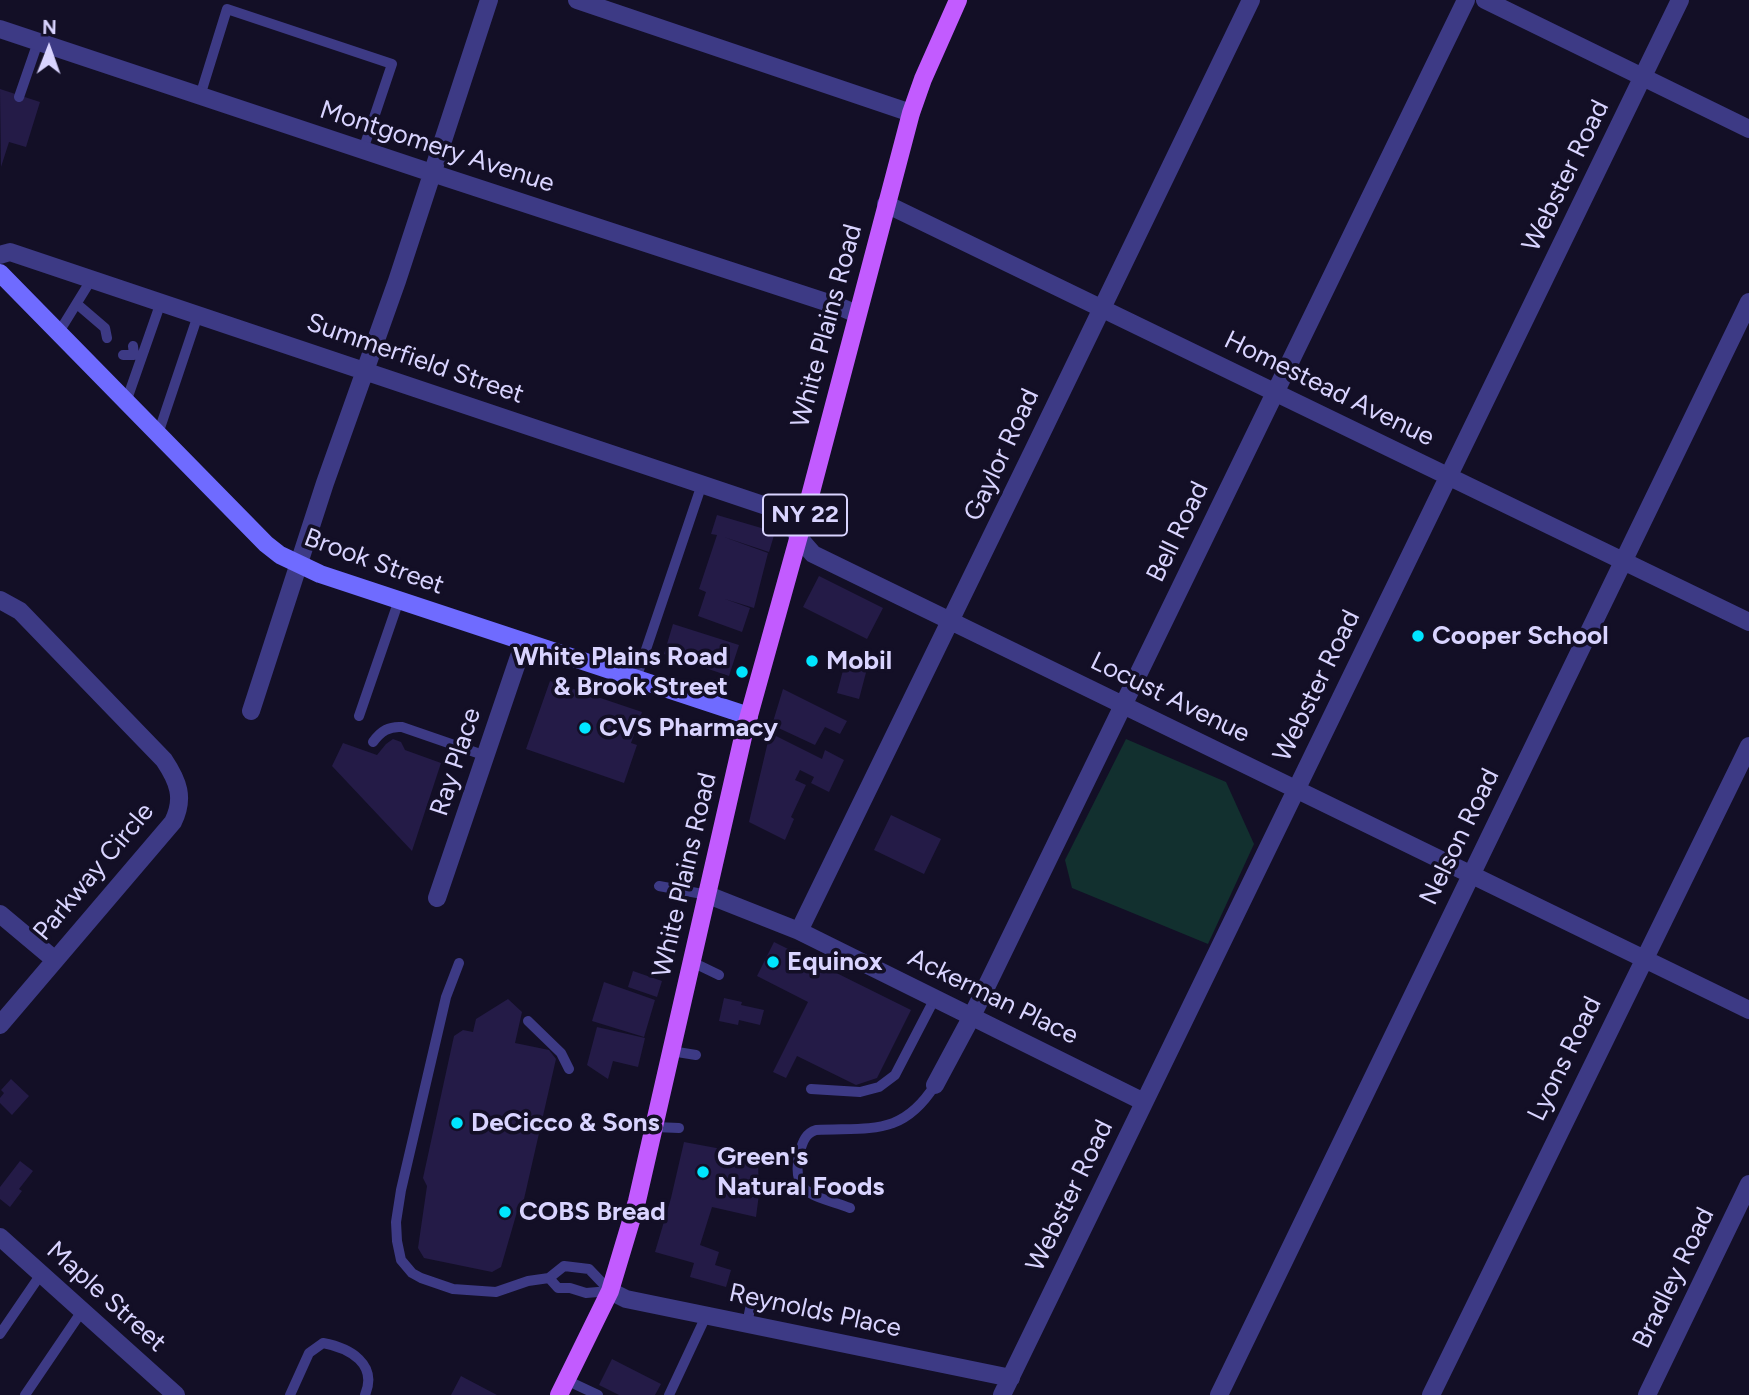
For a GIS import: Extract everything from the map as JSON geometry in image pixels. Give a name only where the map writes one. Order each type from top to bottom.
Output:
[{"type":"main road","name":"White Plains Road","points":[[562,1387],[610,1291],[637,1201],[749,716],[799,538],[911,113],[958,0]]},
{"type":"street","points":[[251,710],[489,0]]},
{"type":"street","points":[[577,0],[911,113]]},
{"type":"street","name":"Gaylor Road","points":[[799,931],[952,622],[1251,0]]},
{"type":"street","name":"Bell Road","points":[[935,1085],[972,1016],[1465,0]]},
{"type":"street","points":[[1485,0],[1749,129]]},
{"type":"street","name":"Webster Road","points":[[1002,1395],[1680,0]]},
{"type":"street","name":"Montgomery Avenue","points":[[0,29],[857,314]]},
{"type":"street","name":"Homestead Avenue","points":[[886,204],[1749,622]]},
{"type":"street","name":"Summerfield Street","points":[[0,255],[10,252],[784,512],[799,538]]},
{"type":"street","name":"Brook Street","points":[[0,273],[266,544],[280,555],[299,566],[749,716]]},
{"type":"street","name":"Nelson Road","points":[[1219,1395],[1749,302]]},
{"type":"street","name":"Locust Avenue","points":[[799,538],[813,554],[1749,1010]]},
{"type":"street","name":"Parkway Circle","points":[[0,600],[20,611],[163,760],[180,790],[179,810],[173,822],[0,1025]]},
{"type":"street","name":"Ray Place","points":[[437,898],[524,642]]},
{"type":"street","name":"Lyons Road","points":[[1431,1395],[1749,746]]},
{"type":"street","name":"Ackerman Place","points":[[708,895],[799,931],[1144,1102]]},
{"type":"street","points":[[0,914],[55,960]]},
{"type":"street","name":"Bradley Road","points":[[1647,1395],[1749,1184]]},
{"type":"street","name":"Maple Street","points":[[0,1237],[176,1395]]},
{"type":"street","name":"Reynolds Place","points":[[610,1291],[626,1298],[706,1316],[748,1316],[1011,1378]]},
{"type":"lane","points":[[200,96],[227,9],[392,64],[363,150]]},
{"type":"lane","points":[[19,97],[38,41]]},
{"type":"lane","points":[[58,332],[91,279]]},
{"type":"lane","points":[[126,402],[133,354],[161,302]]},
{"type":"lane","points":[[77,304],[106,333],[117,329]]},
{"type":"lane","points":[[158,433],[198,315]]},
{"type":"lane","points":[[636,679],[702,484]]},
{"type":"lane","points":[[359,716],[399,600]]},
{"type":"lane","points":[[373,742],[385,729],[394,726],[486,756]]},
{"type":"lane","name":"Ackerman Place","points":[[659,886],[708,895]]},
{"type":"lane","points":[[692,962],[719,975]]},
{"type":"lane","name":"Reynolds Place","points":[[459,963],[446,997],[401,1190],[396,1222],[401,1260],[412,1273],[453,1289],[496,1292],[528,1281],[549,1278],[564,1266],[583,1267],[593,1272],[610,1291]]},
{"type":"lane","points":[[811,1089],[860,1092],[879,1087],[895,1075],[935,998]]},
{"type":"lane","points":[[528,1021],[561,1053],[569,1069]]},
{"type":"lane","points":[[671,1051],[696,1055]]},
{"type":"lane","points":[[850,1208],[809,1193],[798,1183],[796,1175],[809,1132],[816,1129],[884,1126],[900,1122],[926,1100],[935,1085]]},
{"type":"lane","points":[[655,1127],[679,1128]]},
{"type":"lane","points":[[0,1334],[41,1274]]},
{"type":"lane","name":"Reynolds Place","points":[[549,1278],[558,1288],[570,1288],[586,1293],[610,1291]]},
{"type":"lane","points":[[25,1395],[82,1311]]},
{"type":"lane","points":[[669,1395],[706,1316]]},
{"type":"lane","points":[[290,1395],[309,1353],[323,1343],[338,1346],[354,1354],[368,1371],[369,1385],[365,1395]]},
{"type":"lane","points":[[562,1387],[598,1395]]},
{"type":"green space","points":[[1126,739],[1226,782],[1254,844],[1208,944],[1072,888],[1065,860]]},
{"type":"building","points":[[0,89],[40,102],[26,147],[9,142],[1,167]]},
{"type":"building","points":[[717,515],[775,532],[769,552],[724,537],[768,553],[754,608],[725,599],[750,608],[742,632],[698,616],[706,592],[699,589],[717,535],[711,534]]},
{"type":"building","points":[[819,576],[883,608],[867,639],[803,607]]},
{"type":"building","points":[[673,624],[739,645],[729,676],[664,654]]},
{"type":"building","points":[[846,659],[868,665],[859,699],[837,693]]},
{"type":"building","name":"CVS Pharmacy","points":[[550,681],[642,712],[631,743],[637,745],[624,783],[526,749]]},
{"type":"building","points":[[783,689],[847,721],[840,734],[825,727],[815,745],[772,725]]},
{"type":"building","points":[[770,733],[822,759],[825,750],[844,760],[829,792],[811,783],[814,777],[800,770],[795,780],[806,785],[791,817],[794,819],[785,840],[749,822]]},
{"type":"building","points":[[393,739],[401,742],[405,750],[441,763],[412,851],[332,766],[343,743],[377,755]]},
{"type":"building","points":[[891,815],[941,839],[924,874],[874,850]]},
{"type":"building","points":[[774,942],[911,1010],[877,1078],[856,1085],[797,1056],[786,1078],[773,1072],[808,1002],[757,976]]},
{"type":"building","points":[[633,971],[662,981],[657,997],[628,987]]},
{"type":"building","points":[[604,982],[655,1000],[644,1037],[592,1021]]},
{"type":"building","points":[[724,998],[764,1010],[760,1025],[739,1020],[738,1025],[719,1021]]},
{"type":"building","points":[[508,999],[522,1012],[515,1043],[549,1050],[556,1059],[524,1199],[519,1205],[501,1267],[492,1272],[424,1258],[418,1248],[427,1186],[423,1178],[454,1036],[463,1030],[473,1032],[476,1019]]},
{"type":"building","points":[[597,1027],[645,1038],[638,1067],[613,1061],[608,1079],[587,1065]]},
{"type":"building","points":[[11,1079],[29,1096],[12,1115],[0,1103],[4,1093],[1,1090]]},
{"type":"building","points":[[684,1142],[727,1150],[726,1154],[758,1161],[759,1194],[756,1217],[712,1207],[700,1245],[719,1252],[715,1265],[731,1270],[726,1287],[690,1277],[694,1263],[655,1252]]},
{"type":"building","points":[[20,1161],[33,1171],[19,1189],[22,1191],[10,1207],[0,1199],[0,1187]]},
{"type":"building","points":[[612,1359],[661,1384],[655,1395],[619,1395],[599,1385]]},
{"type":"building","points":[[461,1376],[497,1395],[451,1395]]},
{"type":"place","name":"Cooper School","points":[[1418,636]]},
{"type":"place","name":"Mobil","points":[[812,661]]},
{"type":"place","name":"White Plains Road & Brook Street","points":[[742,672]]},
{"type":"place","name":"CVS Pharmacy","points":[[585,728]]},
{"type":"place","name":"Equinox","points":[[773,962]]},
{"type":"place","name":"DeCicco & Sons","points":[[457,1123]]},
{"type":"place","name":"Green's Natural Foods","points":[[703,1172]]},
{"type":"place","name":"COBS Bread","points":[[505,1212]]}]
